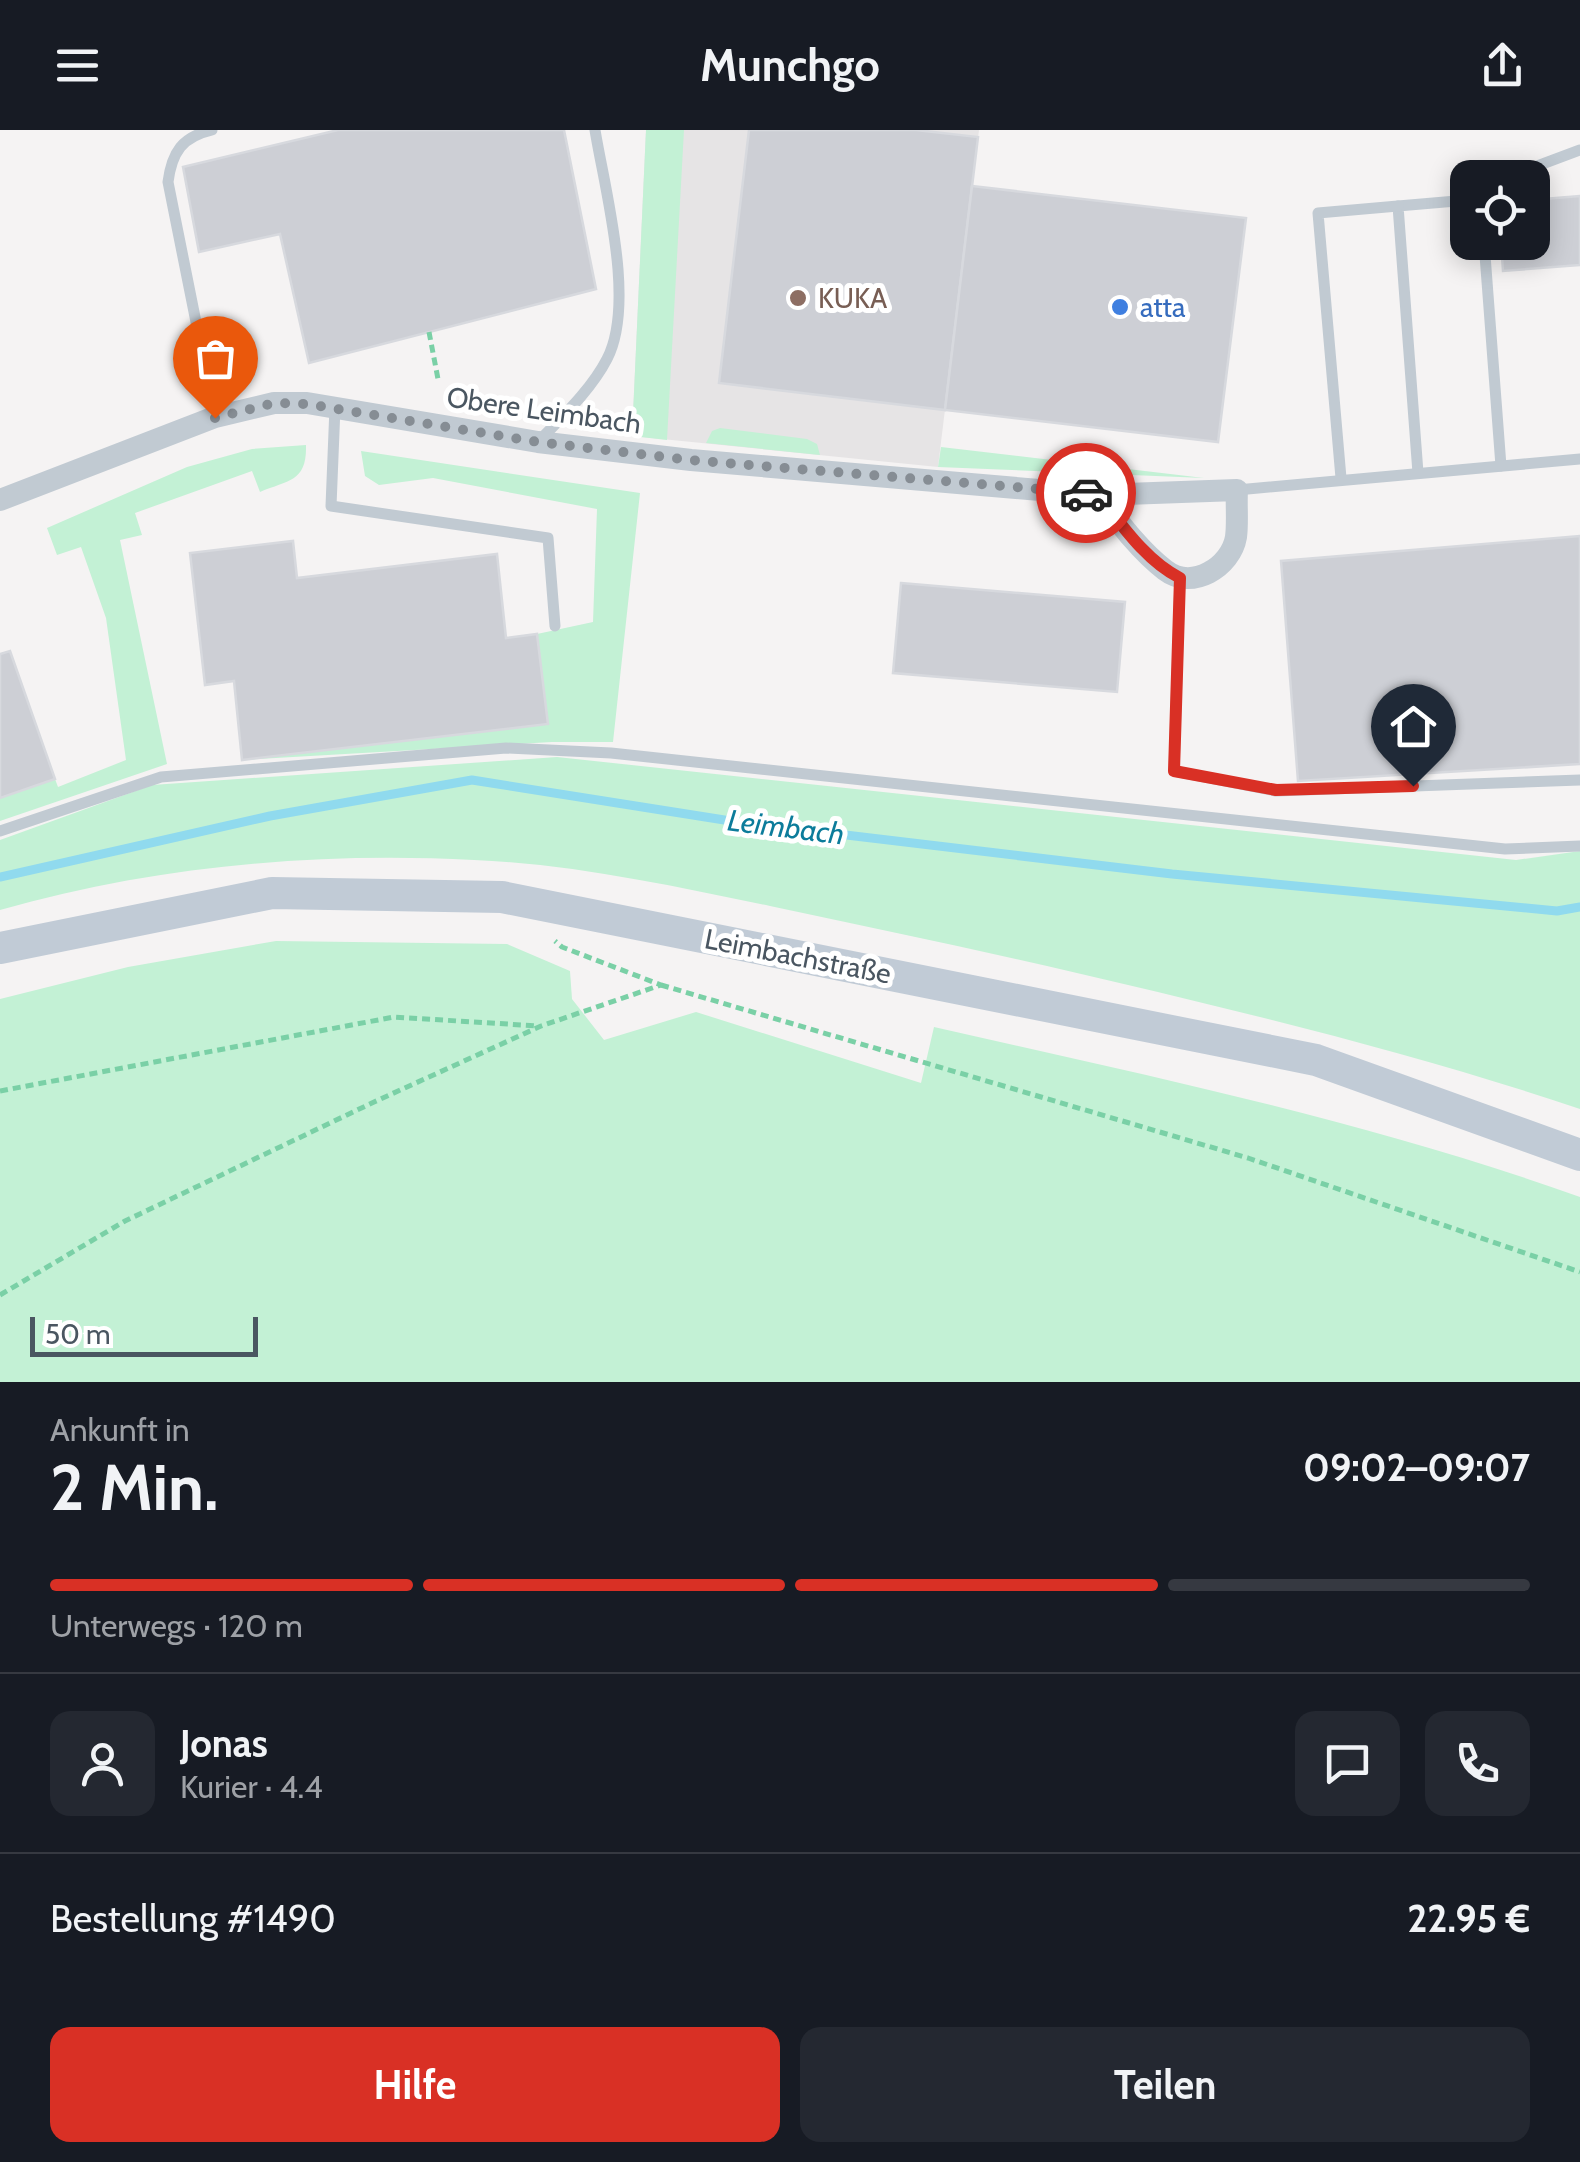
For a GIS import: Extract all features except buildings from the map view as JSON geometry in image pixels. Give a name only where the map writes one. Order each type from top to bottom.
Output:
[{"type":"main road","name":"Leimbachstraße","points":[[0,948],[272,893],[502,897],[1316,1060],[1580,1156]]},
{"type":"street","name":"Obere Leimbach","points":[[0,500],[215,418],[274,403],[335,408],[538,442],[690,460],[1098,495],[1236,490]]},
{"type":"street","points":[[1098,495],[1131,537],[1167,572],[1180,578],[1198,578],[1211,572],[1231,550],[1236,536],[1236,490]]},
{"type":"lane","points":[[212,130],[182,143],[171,158],[168,182],[215,418]]},
{"type":"lane","points":[[538,442],[583,393],[607,359],[618,326],[620,286],[595,130]]},
{"type":"lane","points":[[1550,161],[1580,150]]},
{"type":"lane","points":[[1341,478],[1318,212],[1450,202]]},
{"type":"lane","points":[[1398,206],[1418,472]]},
{"type":"lane","points":[[1485,260],[1501,466]]},
{"type":"lane","points":[[335,408],[332,506],[548,538],[555,626]]},
{"type":"lane","points":[[1236,490],[1580,459]]},
{"type":"lane","points":[[1180,578],[1174,771],[1276,790],[1580,780]]},
{"type":"lane","points":[[0,831],[161,777],[506,748],[611,753],[1504,849],[1580,846]]},
{"type":"path","points":[[429,332],[438,379]]},
{"type":"path","points":[[547,935],[562,947],[661,986],[1248,1158],[1580,1272]]},
{"type":"path","points":[[0,1295],[126,1221],[540,1026],[661,986]]},
{"type":"path","points":[[0,1091],[394,1017],[540,1026]]},
{"type":"shaded area","name":"KUKA","points":[[646,130],[979,130],[938,467],[632,436]]},
{"type":"green space","points":[[646,130],[684,130],[667,440],[632,436]]},
{"type":"green space","points":[[720,428],[807,439],[817,444],[820,455],[706,443],[712,431]]},
{"type":"green space","points":[[306,445],[300,473],[288,482],[260,492],[252,471],[135,513],[142,535],[120,540],[167,764],[0,821],[0,798],[55,779],[58,787],[126,760],[106,618],[81,547],[57,555],[47,528],[187,467],[252,449]]},
{"type":"green space","points":[[941,447],[1204,478],[938,467]]},
{"type":"green space","points":[[361,451],[640,493],[613,742],[242,760],[547,724],[537,634],[593,622],[597,509],[433,478],[379,485],[365,476]]},
{"type":"green space","points":[[557,757],[1516,860],[1580,851],[1580,1109],[1382,1049],[1114,982],[733,898],[548,866],[414,858],[294,861],[117,882],[0,910],[0,840],[152,785]]},
{"type":"green space","points":[[276,941],[507,944],[570,971],[572,999],[604,1040],[696,1012],[921,1083],[934,1027],[1260,1102],[1501,1170],[1580,1197],[1580,1382],[0,1382],[0,999],[128,967]]},
{"type":"waterway","name":"Leimbach","points":[[0,877],[270,816],[472,780],[737,822],[1172,874],[1557,911],[1580,907]]},
{"type":"way so far","points":[[215,418],[274,403],[307,404],[538,442],[690,460],[1086,493]]},
{"type":"place","name":"KUKA","points":[[798,298]]},
{"type":"place","name":"atta","points":[[1120,307]]},
{"type":"route","points":[[1086,493],[1098,495],[1131,537],[1167,572],[1180,578],[1174,771],[1276,790],[1413,786]]}]
